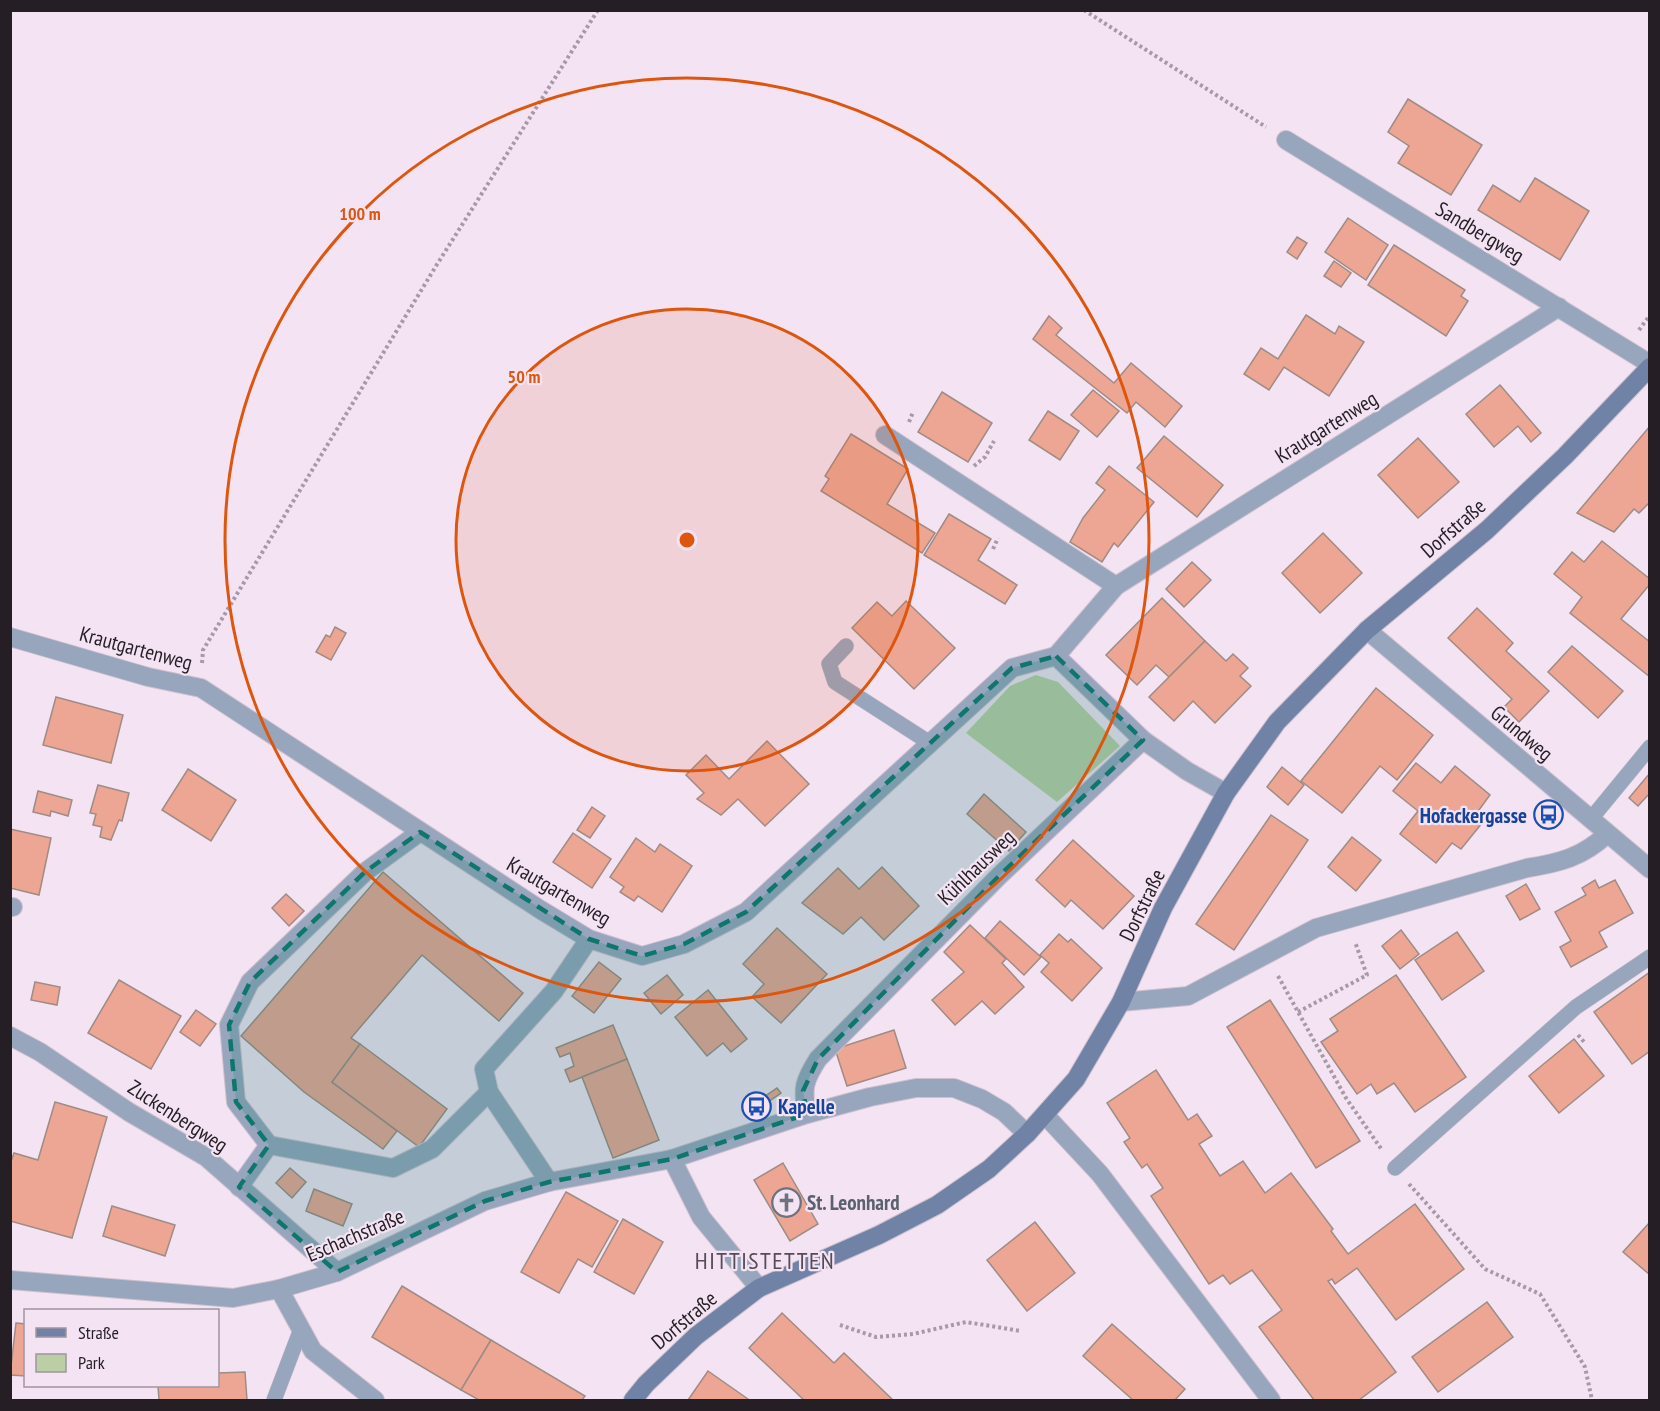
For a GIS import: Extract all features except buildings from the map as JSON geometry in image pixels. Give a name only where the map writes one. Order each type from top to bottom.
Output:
[{"type":"main road","name":"Dorfstraße","points":[[633,1401],[646,1384],[696,1336],[759,1288],[879,1235],[937,1204],[989,1169],[1027,1134],[1076,1079],[1121,1002],[1163,908],[1226,793],[1277,722],[1367,630],[1487,530],[1565,456],[1650,365]]},
{"type":"street","name":"Sandbergweg","points":[[1286,140],[1650,365]]},
{"type":"street","name":"Krautgartenweg","points":[[10,637],[148,677],[201,688],[420,832],[589,939],[642,956],[684,944],[746,912],[1012,668],[1056,656],[1116,586],[1559,307]]},
{"type":"street","points":[[885,435],[1116,586]]},
{"type":"street","name":"Grundweg","points":[[1367,630],[1590,820],[1650,868]]},
{"type":"street","points":[[1056,656],[1143,741],[1187,771],[1226,793]]},
{"type":"street","name":"Kühlhausweg","points":[[807,1114],[803,1092],[807,1077],[818,1059],[999,876],[1143,741]]},
{"type":"street","points":[[420,832],[365,872],[250,982],[229,1025],[236,1102],[269,1145],[393,1168],[432,1149],[489,1092]]},
{"type":"street","points":[[1121,1002],[1188,996],[1316,928],[1527,868],[1560,862],[1593,848],[1607,834]]},
{"type":"street","points":[[549,1182],[489,1092],[484,1069],[554,992],[589,939]]},
{"type":"street","name":"Zuckenbergweg","points":[[10,1036],[40,1052],[129,1112],[206,1157],[337,1272]]},
{"type":"street","name":"Eschachstraße","points":[[10,1280],[233,1298],[279,1289],[337,1272],[484,1201],[549,1182],[672,1159],[807,1114],[870,1097],[916,1088],[954,1088],[1004,1112],[1027,1134]]},
{"type":"street","points":[[1045,1115],[1100,1174],[1270,1401]]},
{"type":"street","points":[[239,1187],[269,1145]]},
{"type":"street","points":[[672,1159],[701,1217],[759,1288]]},
{"type":"street","points":[[279,1289],[313,1351],[375,1401]]},
{"type":"lane","points":[[846,646],[829,664],[835,682],[930,743]]},
{"type":"lane","points":[[1590,820],[1650,747]]},
{"type":"lane","points":[[1395,1168],[1576,1007],[1650,957]]},
{"type":"lane","points":[[274,1401],[301,1329]]},
{"type":"path","points":[[201,688],[203,650],[436,266],[598,10]]},
{"type":"path","points":[[1084,10],[1286,140]]},
{"type":"path","points":[[1298,1012],[1367,975],[1346,919]]},
{"type":"path","points":[[1266,954],[1346,1098],[1395,1168],[1485,1269],[1540,1294],[1585,1367],[1592,1401]]},
{"type":"path","points":[[840,1325],[876,1337],[913,1334],[966,1323],[1021,1331]]},
{"type":"highlighted area","points":[[1056,656],[1143,740],[999,876],[818,1059],[803,1091],[807,1114],[672,1159],[549,1182],[485,1201],[337,1272],[239,1187],[269,1145],[236,1102],[229,1025],[250,982],[365,872],[420,832],[589,939],[642,956],[684,944],[746,912],[1012,668]]},
{"type":"green space","points":[[1036,675],[1058,682],[1120,746],[1057,802],[966,733],[1010,686]]},
{"type":"place","name":"Hofackergasse","points":[[1548,815]]},
{"type":"place","name":"Kapelle","points":[[757,1106]]},
{"type":"place","name":"St. Leonhard","points":[[786,1202]]},
{"type":"district","name":"HITTISTETTEN","points":[[765,1260]]}]
